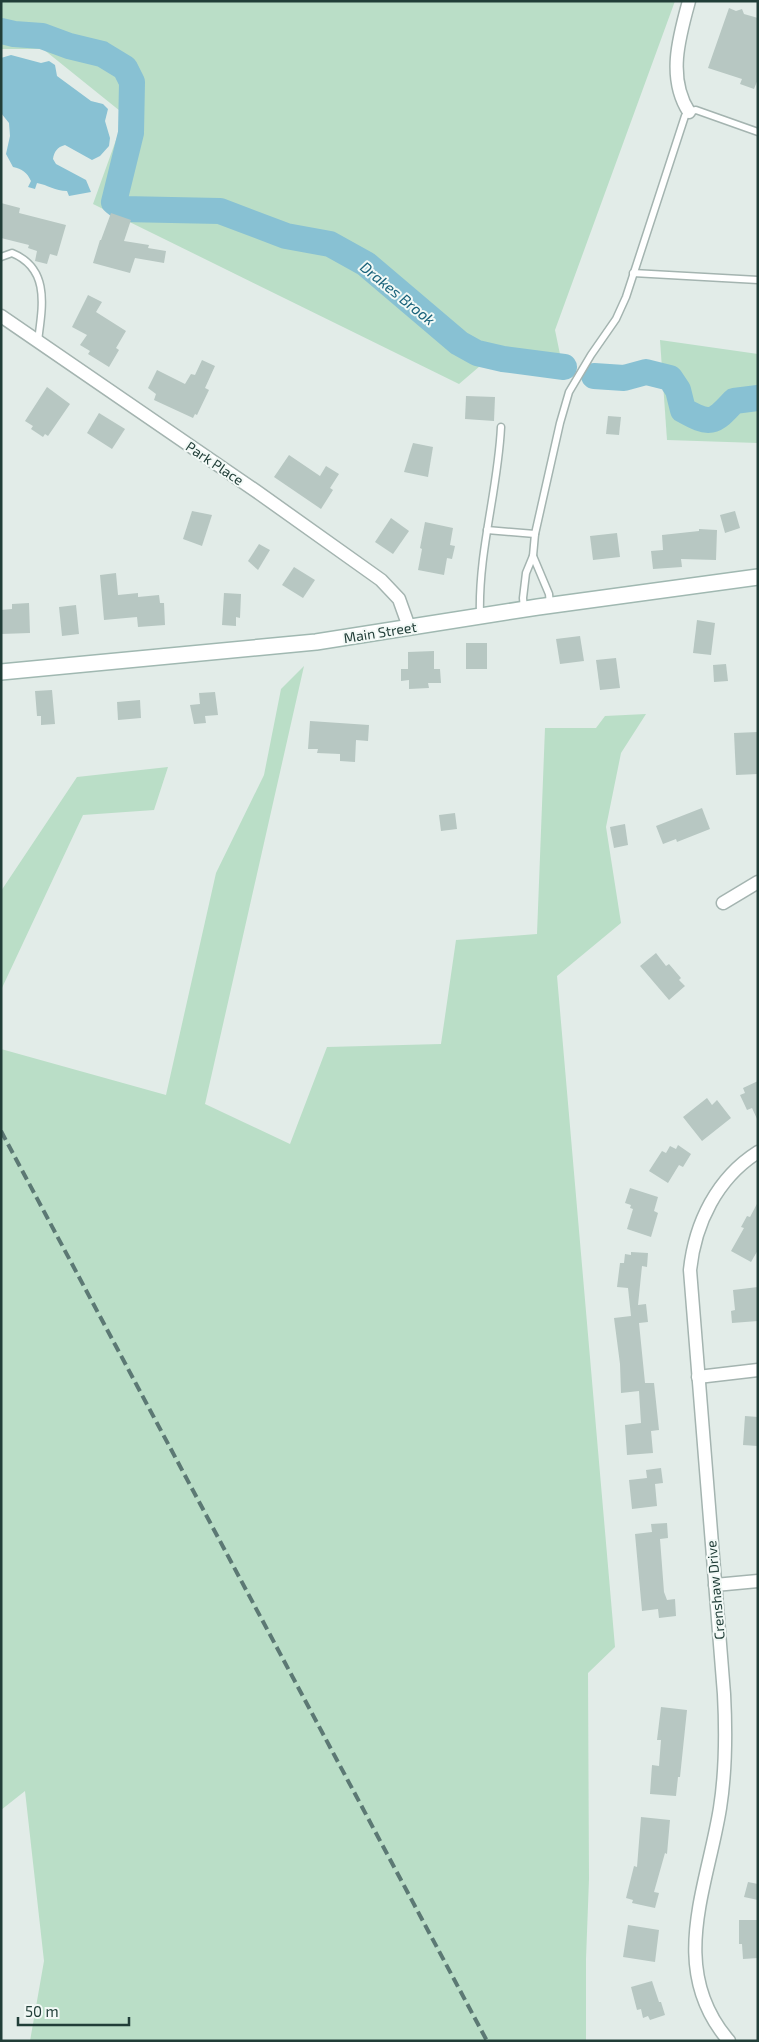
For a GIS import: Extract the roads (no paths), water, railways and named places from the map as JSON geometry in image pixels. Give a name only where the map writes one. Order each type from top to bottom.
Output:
[{"type":"street","points":[[689,1],[676,50],[677,78],[684,104],[689,112]]},
{"type":"street","name":"Park Place","points":[[1,316],[256,491],[381,580],[399,599],[409,627]]},
{"type":"street","name":"Main Street","points":[[1,672],[316,642],[480,615],[758,577]]},
{"type":"street","points":[[723,904],[758,882]]},
{"type":"street","name":"Crenshaw Drive","points":[[729,2041],[706,2008],[700,1989],[694,1952],[698,1909],[720,1809],[726,1737],[724,1694],[690,1297],[690,1270],[692,1247],[699,1226],[721,1186],[737,1167],[758,1152]]},
{"type":"street","points":[[698,1377],[758,1370]]},
{"type":"street","points":[[715,1586],[758,1581]]},
{"type":"lane","points":[[524,609],[523,598],[526,573],[533,556],[535,534],[560,423],[570,392],[616,319],[684,119],[689,112],[696,110],[758,132]]},
{"type":"lane","points":[[1,257],[12,253],[21,256],[41,282],[43,300],[38,341]]},
{"type":"lane","points":[[633,273],[758,280]]},
{"type":"lane","points":[[480,615],[487,530],[496,476],[501,427]]},
{"type":"lane","points":[[487,530],[535,534]]},
{"type":"lane","points":[[533,556],[549,594],[550,605]]},
{"type":"water","points":[[11,55],[41,63],[49,61],[55,65],[57,76],[91,101],[103,104],[108,109],[105,121],[110,138],[109,146],[100,156],[92,160],[65,145],[58,148],[53,156],[56,164],[86,180],[91,192],[69,196],[67,191],[37,183],[35,189],[28,187],[31,181],[28,175],[22,170],[13,167],[6,154],[10,136],[9,123],[1,113],[1,58]]},
{"type":"waterway","name":"Drakes Brook","points":[[1,31],[42,36],[69,46],[102,54],[125,68],[132,82],[131,133],[114,202],[123,209],[220,211],[286,236],[330,244],[366,264],[459,343],[477,353],[503,359],[564,367]]},
{"type":"waterway","name":"Drakes Brook","points":[[594,376],[624,378],[646,372],[670,378],[678,390],[683,410],[705,420],[716,418],[734,401],[758,398]]},
{"type":"railway","points":[[1,1131],[487,2041]]}]
